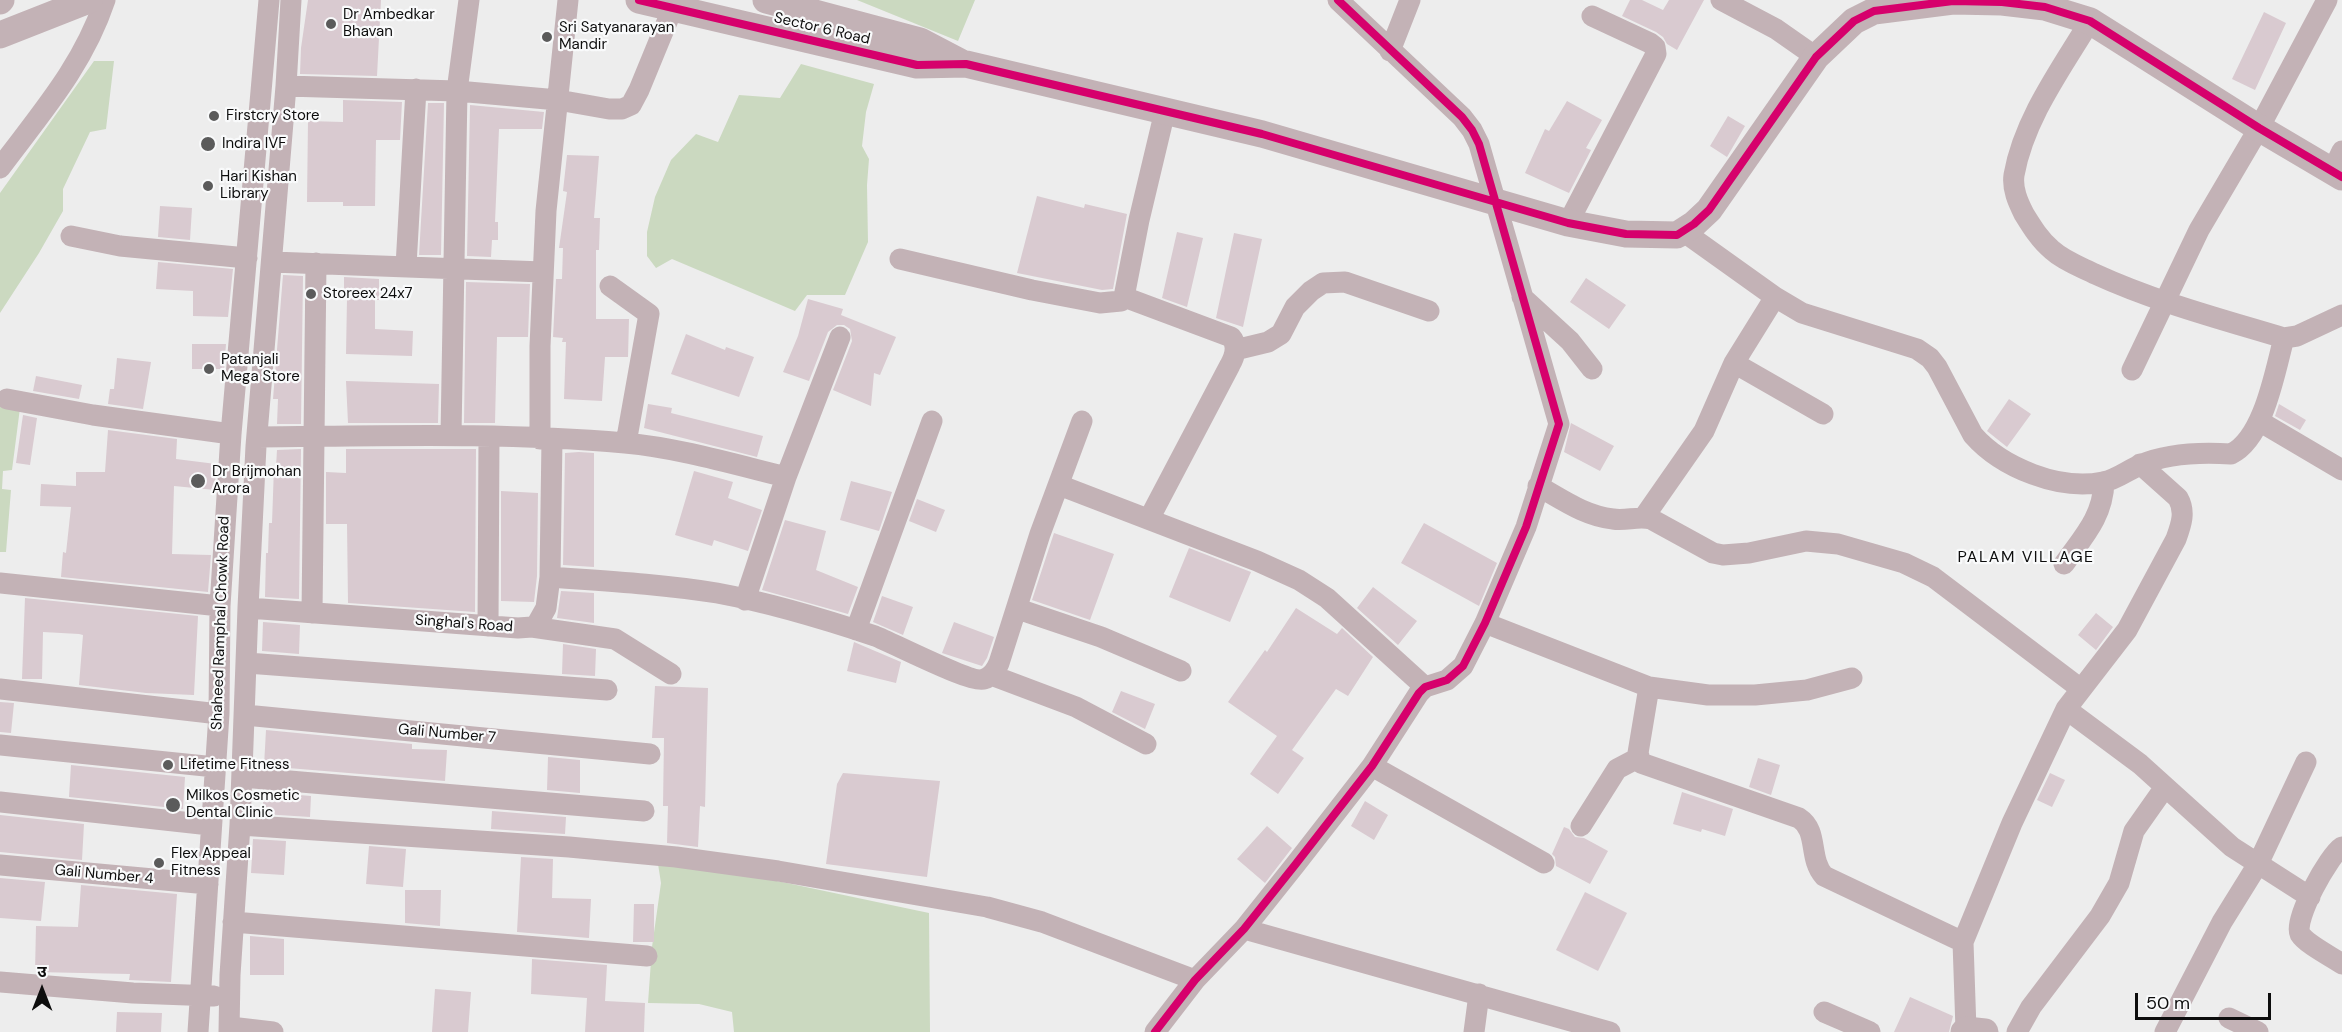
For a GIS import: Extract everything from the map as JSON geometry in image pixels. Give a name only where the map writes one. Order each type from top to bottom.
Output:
[{"type":"street","points":[[0,35],[89,0]]},
{"type":"street","points":[[0,168],[83,54],[94,32],[105,0]]},
{"type":"street","name":"Shaheed Ramphal Chowk Road","points":[[198,1032],[219,714],[220,606],[231,434],[269,0]]},
{"type":"street","name":"Shaheed Ramphal Chowk Road","points":[[230,1030],[233,922],[240,825],[257,437],[291,0]]},
{"type":"street","points":[[451,435],[457,91],[469,0]]},
{"type":"street","points":[[531,627],[537,624],[546,608],[550,578],[543,272],[549,170],[568,0]]},
{"type":"street","name":"Sector 6 Road","points":[[639,0],[674,4],[917,65],[966,64]]},
{"type":"street","name":"Sector 6 Road","points":[[766,0],[920,41],[966,64]]},
{"type":"street","points":[[1155,1032],[1195,980],[1244,929],[1372,766],[1419,693],[1425,687],[1447,680],[1463,666],[1485,623],[1526,526],[1559,424],[1479,144],[1472,130],[1462,117],[1338,0]]},
{"type":"street","points":[[1390,51],[1410,0]]},
{"type":"street","points":[[1721,0],[1776,29],[1816,57]]},
{"type":"street","points":[[966,64],[1262,134],[1568,223],[1635,234],[1677,235],[1684,232],[1709,210],[1816,57],[1854,21],[1874,11],[1953,0],[2002,2],[2045,7],[2090,21],[2259,128],[2338,166]]},
{"type":"street","points":[[2132,370],[2199,230],[2259,128],[2327,0]]},
{"type":"street","points":[[286,86],[457,91],[558,100],[609,109],[622,109],[631,105],[639,90],[674,4]]},
{"type":"street","points":[[1568,223],[1656,54],[1655,47],[1650,43],[1592,16]]},
{"type":"street","points":[[2090,21],[2033,118],[2014,177],[2014,191],[2039,237],[2052,250],[2069,261],[2118,284],[2164,302],[2284,338],[2297,336],[2342,315]]},
{"type":"street","points":[[406,266],[416,89]]},
{"type":"street","points":[[900,259],[1032,290],[1100,303],[1122,300],[1165,111]]},
{"type":"street","points":[[1684,232],[1774,297],[1813,318],[1917,349],[1930,358],[1937,367],[1973,435],[1982,445],[1998,456],[2047,480],[2067,485],[2104,482],[2140,464],[2183,454],[2231,454],[2238,450],[2248,440],[2259,421],[2284,338]]},
{"type":"street","points":[[71,236],[120,246],[247,258]]},
{"type":"street","points":[[272,262],[543,272]]},
{"type":"street","points":[[312,613],[316,263]]},
{"type":"street","points":[[1235,350],[1268,342],[1281,334],[1295,307],[1323,283],[1345,282],[1429,311]]},
{"type":"street","points":[[610,286],[649,314],[626,443]]},
{"type":"street","points":[[1124,297],[1231,337],[1235,342],[1230,365],[1149,519]]},
{"type":"street","points":[[1522,297],[1570,341],[1592,369]]},
{"type":"street","points":[[1644,518],[1704,430],[1734,363],[1774,297]]},
{"type":"street","points":[[745,600],[786,477],[840,337]]},
{"type":"street","points":[[1734,363],[1823,414]]},
{"type":"street","points":[[7,399],[93,415],[231,434]]},
{"type":"street","points":[[856,630],[932,421]]},
{"type":"street","points":[[550,578],[663,586],[745,600],[856,630],[896,644],[970,678],[984,680],[991,675],[999,663],[1040,534],[1082,421]]},
{"type":"street","points":[[2259,421],[2342,471]]},
{"type":"street","points":[[257,437],[451,435],[626,443],[671,450],[786,477]]},
{"type":"street","points":[[488,626],[489,436]]},
{"type":"street","points":[[1972,1031],[1963,942],[2012,824],[2066,709],[2127,630],[2180,528],[2183,511],[2178,498],[2140,464]]},
{"type":"street","points":[[2064,564],[2098,516],[2104,482]]},
{"type":"street","points":[[1059,485],[1299,580],[1327,598],[1425,687]]},
{"type":"street","points":[[1538,486],[1592,516],[1621,520],[1644,518],[1661,524],[1713,553],[1723,555],[1749,553],[1806,541],[1838,544],[1904,563],[1933,577],[2081,689]]},
{"type":"street","points":[[0,583],[220,606]]},
{"type":"street","name":"Singhal's Road","points":[[248,608],[488,626],[531,627],[615,639],[671,674]]},
{"type":"street","points":[[1018,609],[1101,637],[1181,671]]},
{"type":"street","points":[[1485,623],[1649,687],[1708,695],[1755,695],[1808,690],[1852,678]]},
{"type":"street","points":[[247,663],[607,690]]},
{"type":"street","points":[[991,675],[1076,707],[1146,744]]},
{"type":"street","points":[[1638,758],[1649,687]]},
{"type":"street","points":[[0,689],[219,714]]},
{"type":"street","points":[[2066,709],[2140,764],[2232,847],[2310,897]]},
{"type":"street","name":"Gali Number 7","points":[[244,715],[650,754]]},
{"type":"street","points":[[0,745],[215,767]]},
{"type":"street","points":[[1581,826],[1617,769],[1638,758]]},
{"type":"street","points":[[1638,758],[1646,766],[1799,818],[1808,826],[1816,865],[1824,876],[1963,942]]},
{"type":"street","points":[[2165,1032],[2222,922],[2258,864],[2306,762]]},
{"type":"street","points":[[1372,766],[1544,863]]},
{"type":"street","points":[[242,777],[644,811]]},
{"type":"street","points":[[2017,1032],[2031,1007],[2100,916],[2119,883],[2134,831],[2165,786]]},
{"type":"street","points":[[0,802],[210,825]]},
{"type":"street","points":[[240,825],[676,856],[778,871],[998,910],[1042,922],[1195,980]]},
{"type":"street","points":[[2342,847],[2330,860],[2298,925],[2300,933],[2342,964]]},
{"type":"street","name":"Gali Number 4","points":[[0,865],[208,884]]},
{"type":"street","points":[[233,922],[647,956]]},
{"type":"street","points":[[1244,929],[1610,1032]]},
{"type":"street","points":[[0,982],[201,996],[230,994]]},
{"type":"street","points":[[1474,1032],[1479,994]]},
{"type":"street","points":[[1824,1012],[1870,1032]]},
{"type":"street","points":[[2229,1018],[2258,1032]]},
{"type":"street","points":[[230,1030],[273,1032]]},
{"type":"green space","points":[[857,0],[975,0],[958,41]]},
{"type":"green space","points":[[94,61],[114,61],[106,129],[90,132],[63,189],[63,211],[0,313],[0,193]]},
{"type":"green space","points":[[801,64],[874,84],[866,112],[862,146],[869,159],[868,242],[845,295],[807,295],[795,311],[672,259],[656,268],[647,256],[647,232],[655,197],[671,160],[696,134],[718,142],[739,95],[780,98]]},
{"type":"green space","points":[[0,402],[20,408],[12,470],[3,471],[2,489],[11,490],[6,552],[0,552]]},
{"type":"green space","points":[[658,864],[763,878],[929,913],[930,1032],[734,1032],[732,1012],[699,1004],[648,1003],[652,947],[661,883]]},
{"type":"building","points":[[308,0],[381,0],[377,76],[300,74],[301,48]]},
{"type":"building","points":[[1630,0],[1642,0],[1663,10],[1669,0],[1704,0],[1677,50],[1667,44],[1656,32],[1622,16]]},
{"type":"building","points":[[2264,12],[2286,23],[2255,90],[2232,79]]},
{"type":"building","points":[[343,100],[402,102],[400,140],[376,140],[375,206],[343,206],[343,202],[307,202],[308,121],[343,122]]},
{"type":"building","points":[[1567,101],[1602,120],[1586,148],[1591,150],[1569,193],[1525,173],[1545,129],[1549,131]]},
{"type":"building","points":[[428,103],[444,103],[441,255],[419,255]]},
{"type":"building","points":[[470,105],[544,112],[542,129],[499,129],[495,222],[498,222],[498,240],[492,240],[491,257],[467,256]]},
{"type":"building","points":[[1728,116],[1745,126],[1727,157],[1710,146]]},
{"type":"building","points":[[567,155],[599,156],[594,218],[600,218],[599,250],[596,250],[596,319],[629,319],[628,357],[605,357],[602,401],[564,399],[566,342],[562,342],[563,338],[553,337],[556,279],[562,279],[563,248],[559,248],[567,192],[563,191]]},
{"type":"building","points":[[1037,196],[1084,208],[1085,204],[1127,214],[1113,289],[1102,290],[1017,273]]},
{"type":"building","points":[[160,206],[192,208],[190,240],[158,237]]},
{"type":"building","points":[[1177,232],[1203,238],[1187,307],[1162,298]]},
{"type":"building","points":[[1234,233],[1262,239],[1243,327],[1216,318]]},
{"type":"building","points":[[158,262],[233,269],[228,317],[193,316],[193,291],[156,289]]},
{"type":"building","points":[[283,275],[303,276],[301,424],[277,424],[278,399],[273,399]]},
{"type":"building","points":[[344,277],[379,279],[379,300],[375,300],[375,329],[413,331],[412,356],[346,354],[347,299],[344,299]]},
{"type":"building","points":[[1586,278],[1626,305],[1609,329],[1570,302]]},
{"type":"building","points":[[466,282],[530,284],[528,337],[497,337],[495,423],[464,423]]},
{"type":"building","points":[[808,299],[843,309],[841,315],[896,337],[880,375],[874,373],[871,406],[833,390],[852,341],[850,329],[844,325],[837,325],[828,332],[809,381],[783,372],[798,336]]},
{"type":"building","points":[[686,334],[725,350],[726,347],[754,357],[739,397],[671,374]]},
{"type":"building","points":[[192,344],[226,344],[224,369],[192,369]]},
{"type":"building","points":[[117,358],[151,362],[143,409],[108,404],[110,389],[114,389]]},
{"type":"building","points":[[36,376],[82,385],[79,399],[33,391]]},
{"type":"building","points":[[346,381],[439,384],[438,423],[348,423]]},
{"type":"building","points":[[2009,399],[2031,414],[2007,447],[1987,431]]},
{"type":"building","points":[[648,404],[672,408],[671,413],[763,436],[757,457],[644,428]]},
{"type":"building","points":[[2279,404],[2306,420],[2300,430],[2275,416]]},
{"type":"building","points":[[23,415],[37,418],[30,465],[16,463]]},
{"type":"building","points":[[1571,423],[1614,446],[1600,471],[1564,452]]},
{"type":"building","points":[[108,430],[177,439],[176,459],[216,464],[215,490],[174,486],[172,554],[211,555],[208,592],[61,577],[71,507],[40,506],[41,484],[76,486],[76,472],[105,472]]},
{"type":"building","points":[[301,449],[299,599],[265,597],[266,553],[268,553],[269,523],[272,523],[274,467],[276,467],[277,450]]},
{"type":"building","points":[[346,449],[476,449],[475,612],[348,603],[347,524],[326,524],[326,472],[346,473]]},
{"type":"building","points":[[565,453],[594,453],[594,567],[563,565]]},
{"type":"building","points":[[694,471],[733,482],[728,498],[762,510],[748,551],[714,540],[712,546],[675,535]]},
{"type":"building","points":[[851,481],[892,492],[879,531],[840,520]]},
{"type":"building","points":[[501,491],[538,493],[537,576],[534,602],[501,601]]},
{"type":"building","points":[[917,499],[945,510],[936,532],[909,521]]},
{"type":"building","points":[[785,520],[826,531],[816,570],[858,587],[848,614],[762,590]]},
{"type":"building","points":[[1424,523],[1497,563],[1479,606],[1401,563]]},
{"type":"building","points":[[1054,533],[1114,554],[1090,620],[1032,600]]},
{"type":"building","points":[[1189,548],[1251,572],[1230,622],[1169,597]]},
{"type":"building","points":[[1373,587],[1417,621],[1398,645],[1357,608]]},
{"type":"building","points":[[561,591],[594,593],[594,623],[557,618]]},
{"type":"building","points":[[882,596],[913,607],[903,635],[873,622]]},
{"type":"building","points":[[25,598],[198,616],[194,695],[146,693],[79,685],[83,635],[79,634],[43,632],[42,679],[22,679]]},
{"type":"building","points":[[1296,608],[1337,634],[1342,628],[1373,657],[1348,696],[1336,689],[1292,750],[1304,758],[1278,794],[1250,774],[1277,736],[1228,702],[1265,650],[1267,652]]},
{"type":"building","points":[[2096,613],[2113,627],[2096,650],[2078,635]]},
{"type":"building","points":[[263,622],[300,625],[299,654],[262,651]]},
{"type":"building","points":[[954,622],[994,637],[982,666],[942,653]]},
{"type":"building","points":[[854,642],[901,662],[896,683],[847,671]]},
{"type":"building","points":[[563,644],[596,649],[595,676],[562,674]]},
{"type":"building","points":[[655,686],[708,688],[705,807],[700,806],[698,847],[667,843],[668,806],[663,806],[664,738],[652,738]]},
{"type":"building","points":[[1121,691],[1155,704],[1145,729],[1112,712]]},
{"type":"building","points":[[0,702],[14,703],[11,733],[0,732]]},
{"type":"building","points":[[266,730],[412,744],[412,749],[447,750],[445,781],[264,766]]},
{"type":"building","points":[[548,757],[580,760],[580,793],[547,790]]},
{"type":"building","points":[[1758,758],[1780,765],[1771,795],[1749,787]]},
{"type":"building","points":[[71,765],[185,777],[183,809],[69,797]]},
{"type":"building","points":[[843,773],[940,781],[927,877],[826,864],[837,784]]},
{"type":"building","points":[[2050,773],[2065,780],[2052,807],[2037,800]]},
{"type":"building","points":[[263,792],[311,796],[310,817],[263,814]]},
{"type":"building","points":[[1682,792],[1733,809],[1725,836],[1673,824]]},
{"type":"building","points":[[1365,801],[1388,815],[1374,840],[1351,826]]},
{"type":"building","points":[[492,811],[566,817],[565,834],[491,829]]},
{"type":"building","points":[[0,815],[84,824],[82,860],[0,852]]},
{"type":"building","points":[[1267,826],[1292,848],[1265,883],[1237,859]]},
{"type":"building","points":[[1564,827],[1569,829],[1575,837],[1584,838],[1608,851],[1590,884],[1556,866],[1555,857],[1552,854]]},
{"type":"building","points":[[253,839],[286,841],[284,875],[251,873]]},
{"type":"building","points":[[369,846],[406,849],[403,887],[366,884]]},
{"type":"building","points":[[521,857],[553,859],[552,898],[591,899],[589,938],[517,932]]},
{"type":"building","points":[[0,878],[45,882],[41,921],[0,918]]},
{"type":"building","points":[[81,885],[177,894],[171,982],[129,980],[130,974],[35,972],[36,926],[78,927]]},
{"type":"building","points":[[405,890],[441,890],[440,926],[405,923]]},
{"type":"building","points":[[1585,892],[1627,913],[1598,971],[1556,950]]},
{"type":"building","points":[[634,904],[654,904],[654,942],[633,942]]},
{"type":"building","points":[[250,936],[284,939],[284,975],[250,975]]},
{"type":"building","points":[[532,959],[607,965],[605,1001],[645,1003],[644,1032],[585,1032],[587,998],[531,994]]},
{"type":"building","points":[[435,989],[471,992],[468,1032],[432,1032]]},
{"type":"building","points":[[1910,997],[1953,1016],[1949,1032],[1894,1032]]},
{"type":"building","points":[[117,1012],[162,1013],[161,1032],[116,1032]]},
{"type":"cycle path","points":[[639,0],[917,65],[966,64],[1262,134],[1568,223],[1626,234],[1677,235],[1709,210],[1816,57],[1854,21],[1874,11],[1953,1],[2002,2],[2045,7],[2090,21],[2259,128],[2342,177]]},
{"type":"cycle path","points":[[1155,1032],[1195,980],[1244,929],[1295,865],[1372,766],[1419,693],[1425,687],[1447,680],[1463,666],[1485,623],[1526,527],[1559,424],[1479,144],[1472,130],[1462,117],[1338,0]]},
{"type":"place","name":"Dr Ambedkar Bhavan","points":[[331,24]]},
{"type":"place","name":"Sri Satyanarayan Mandir","points":[[547,37]]},
{"type":"place","name":"Firstcry Store","points":[[214,116]]},
{"type":"place","name":"Indira IVF","points":[[208,144]]},
{"type":"place","name":"Hari Kishan Library","points":[[208,186]]},
{"type":"place","name":"Storeex 24x7","points":[[311,294]]},
{"type":"place","name":"Patanjali Mega Store","points":[[209,369]]},
{"type":"place","name":"Dr Brijmohan Arora","points":[[198,481]]},
{"type":"place","name":"Lifetime Fitness","points":[[168,765]]},
{"type":"place","name":"Milkos Cosmetic Dental Clinic","points":[[173,805]]},
{"type":"place","name":"Flex Appeal Fitness","points":[[159,863]]},
{"type":"district","name":"PALAM VILLAGE","points":[[2026,558]]}]
